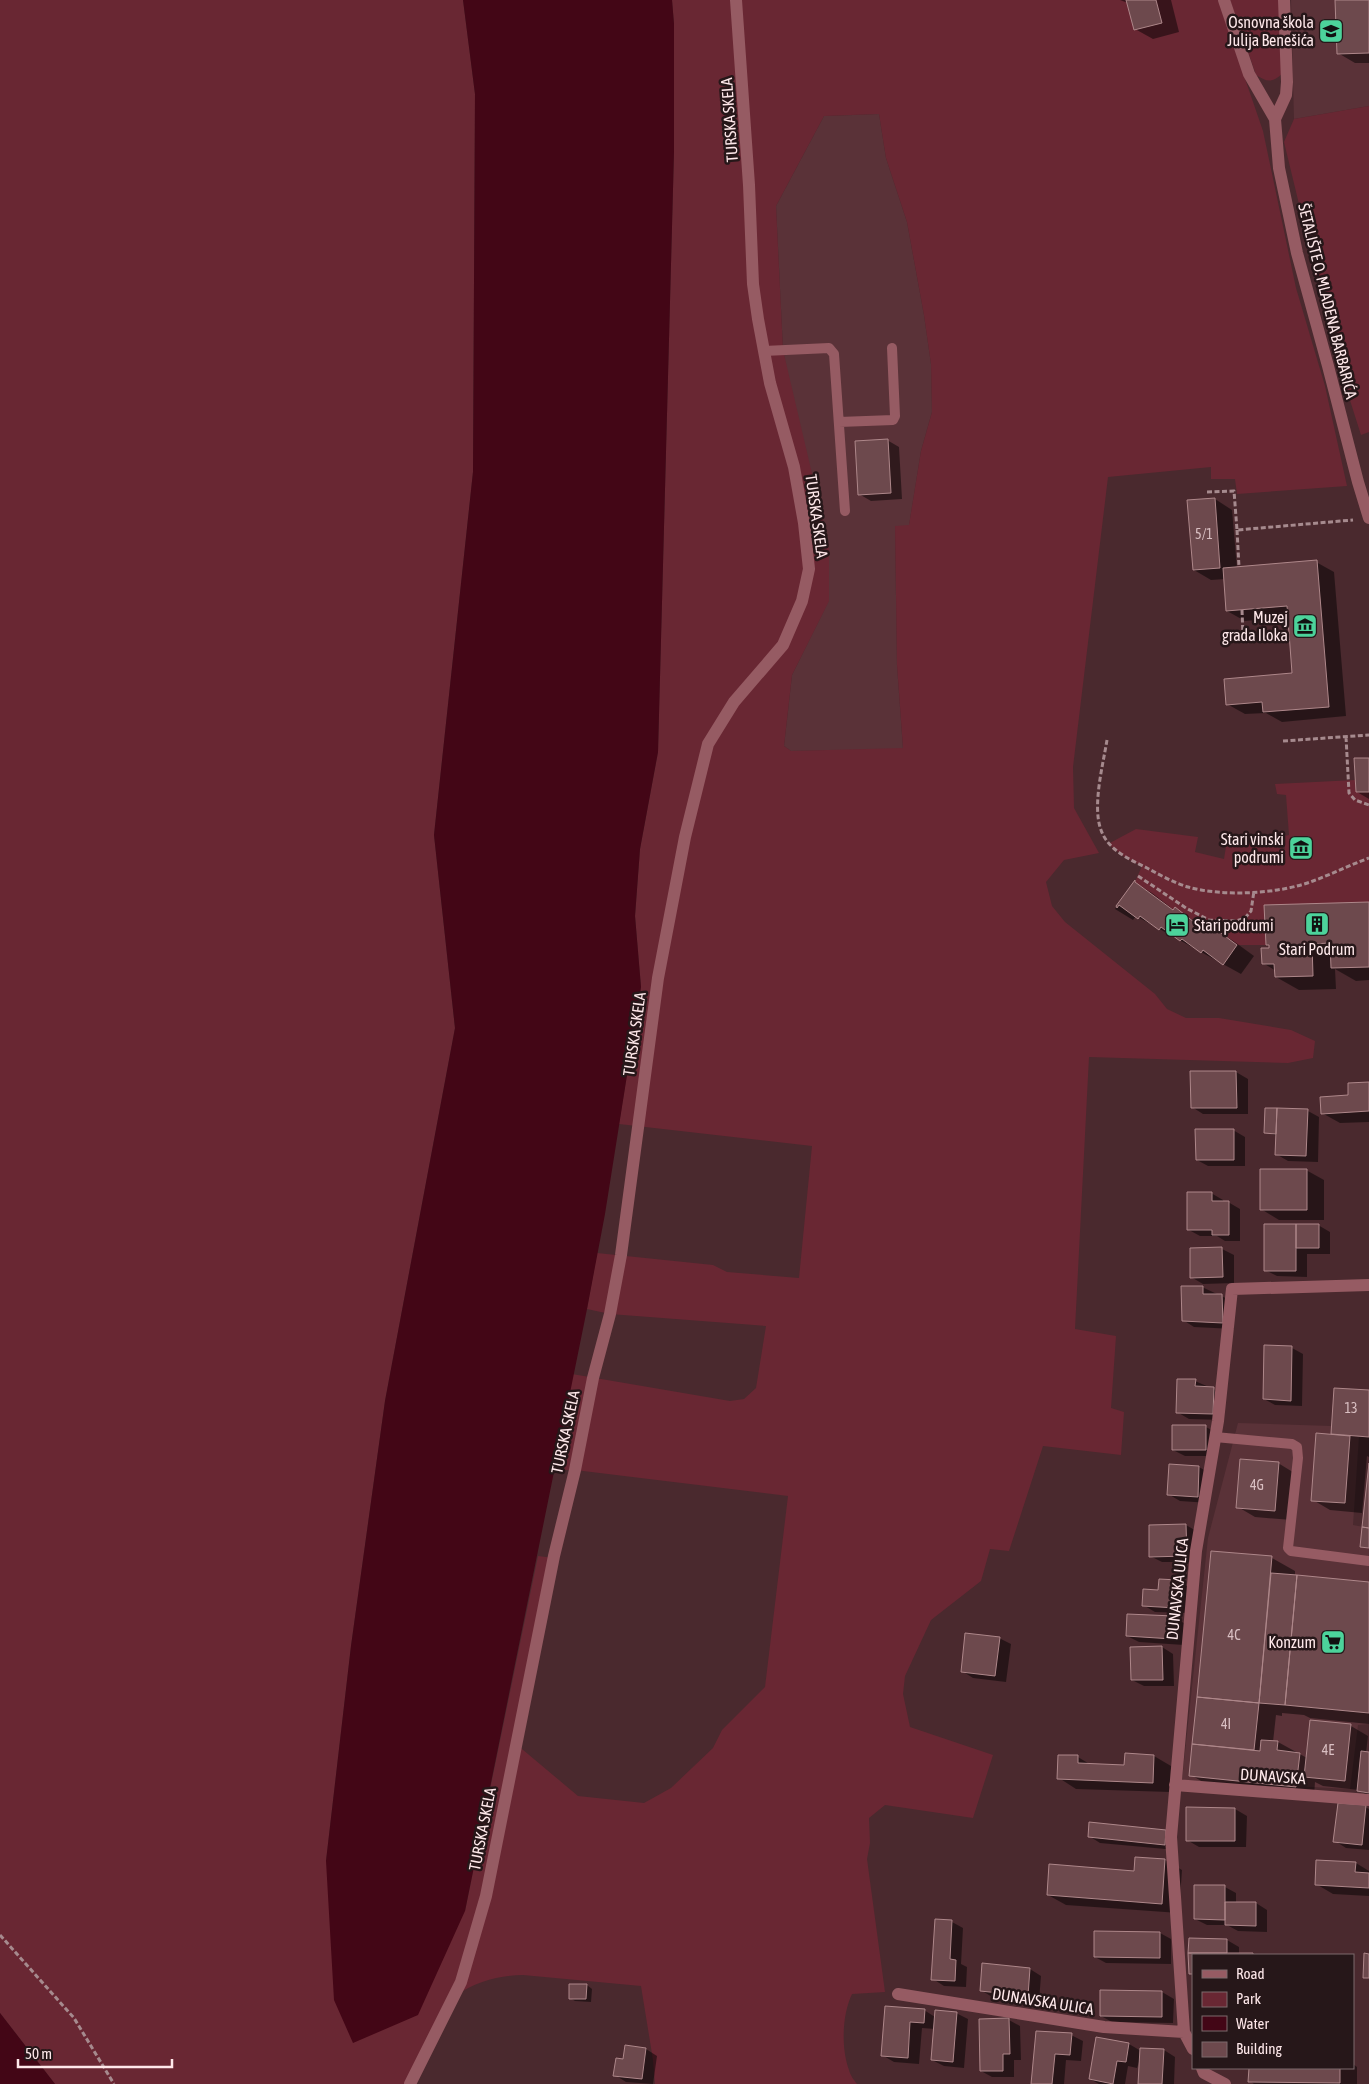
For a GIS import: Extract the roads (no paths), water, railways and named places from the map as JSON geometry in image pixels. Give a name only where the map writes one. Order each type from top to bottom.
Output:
[{"type":"street","name":"TURSKA SKELA","points":[[410,2084],[462,1982],[486,1896],[554,1556],[575,1470],[593,1378],[610,1314],[621,1255],[658,978],[685,837],[708,744],[734,702],[783,644],[802,601],[809,569],[804,523],[794,467],[770,383],[753,284],[749,185],[736,0]]},
{"type":"street","points":[[1224,0],[1249,74],[1275,119]]},
{"type":"street","points":[[1275,119],[1286,95],[1284,0]]},
{"type":"street","name":"ŠETALIŠTE O. MLADENA BARBARIĆA","points":[[1275,119],[1279,168],[1296,253],[1358,482],[1364,519]]},
{"type":"street","name":"DUNAVSKA ULICA","points":[[1192,2047],[1184,2032],[1171,1837],[1196,1551],[1215,1437],[1232,1288],[1369,1284]]},
{"type":"street","name":"DUNAVSKA","points":[[1175,1785],[1369,1800]]},
{"type":"street","name":"DUNAVSKA ULICA","points":[[898,1994],[1104,2027],[1184,2032]]},
{"type":"street","points":[[1202,2069],[1204,2073],[1225,2084]]},
{"type":"lane","points":[[764,351],[830,348],[834,354],[845,511]]},
{"type":"lane","points":[[839,422],[893,420],[895,416],[892,348]]},
{"type":"lane","points":[[1215,1437],[1292,1444],[1297,1447],[1298,1458],[1288,1548],[1290,1551],[1369,1561]]},
{"type":"water","points":[[463,0],[672,0],[674,24],[674,151],[658,752],[640,849],[635,916],[641,987],[605,1214],[465,1911],[418,2015],[353,2043],[334,2000],[326,1861],[351,1646],[385,1401],[455,1028],[434,835],[473,472],[475,94]]},
{"type":"water","points":[[0,2013],[55,2084],[0,2084]]},
{"type":"place","name":"Osnovna škola Julija Benešića","points":[[1331,31]]},
{"type":"place","name":"Muzej grada Iloka","points":[[1305,626]]},
{"type":"place","name":"Stari vinski podrumi","points":[[1301,848]]},
{"type":"place","name":"Stari Podrum","points":[[1317,924]]},
{"type":"place","name":"Stari podrumi","points":[[1177,925]]},
{"type":"place","name":"Konzum","points":[[1333,1642]]}]
